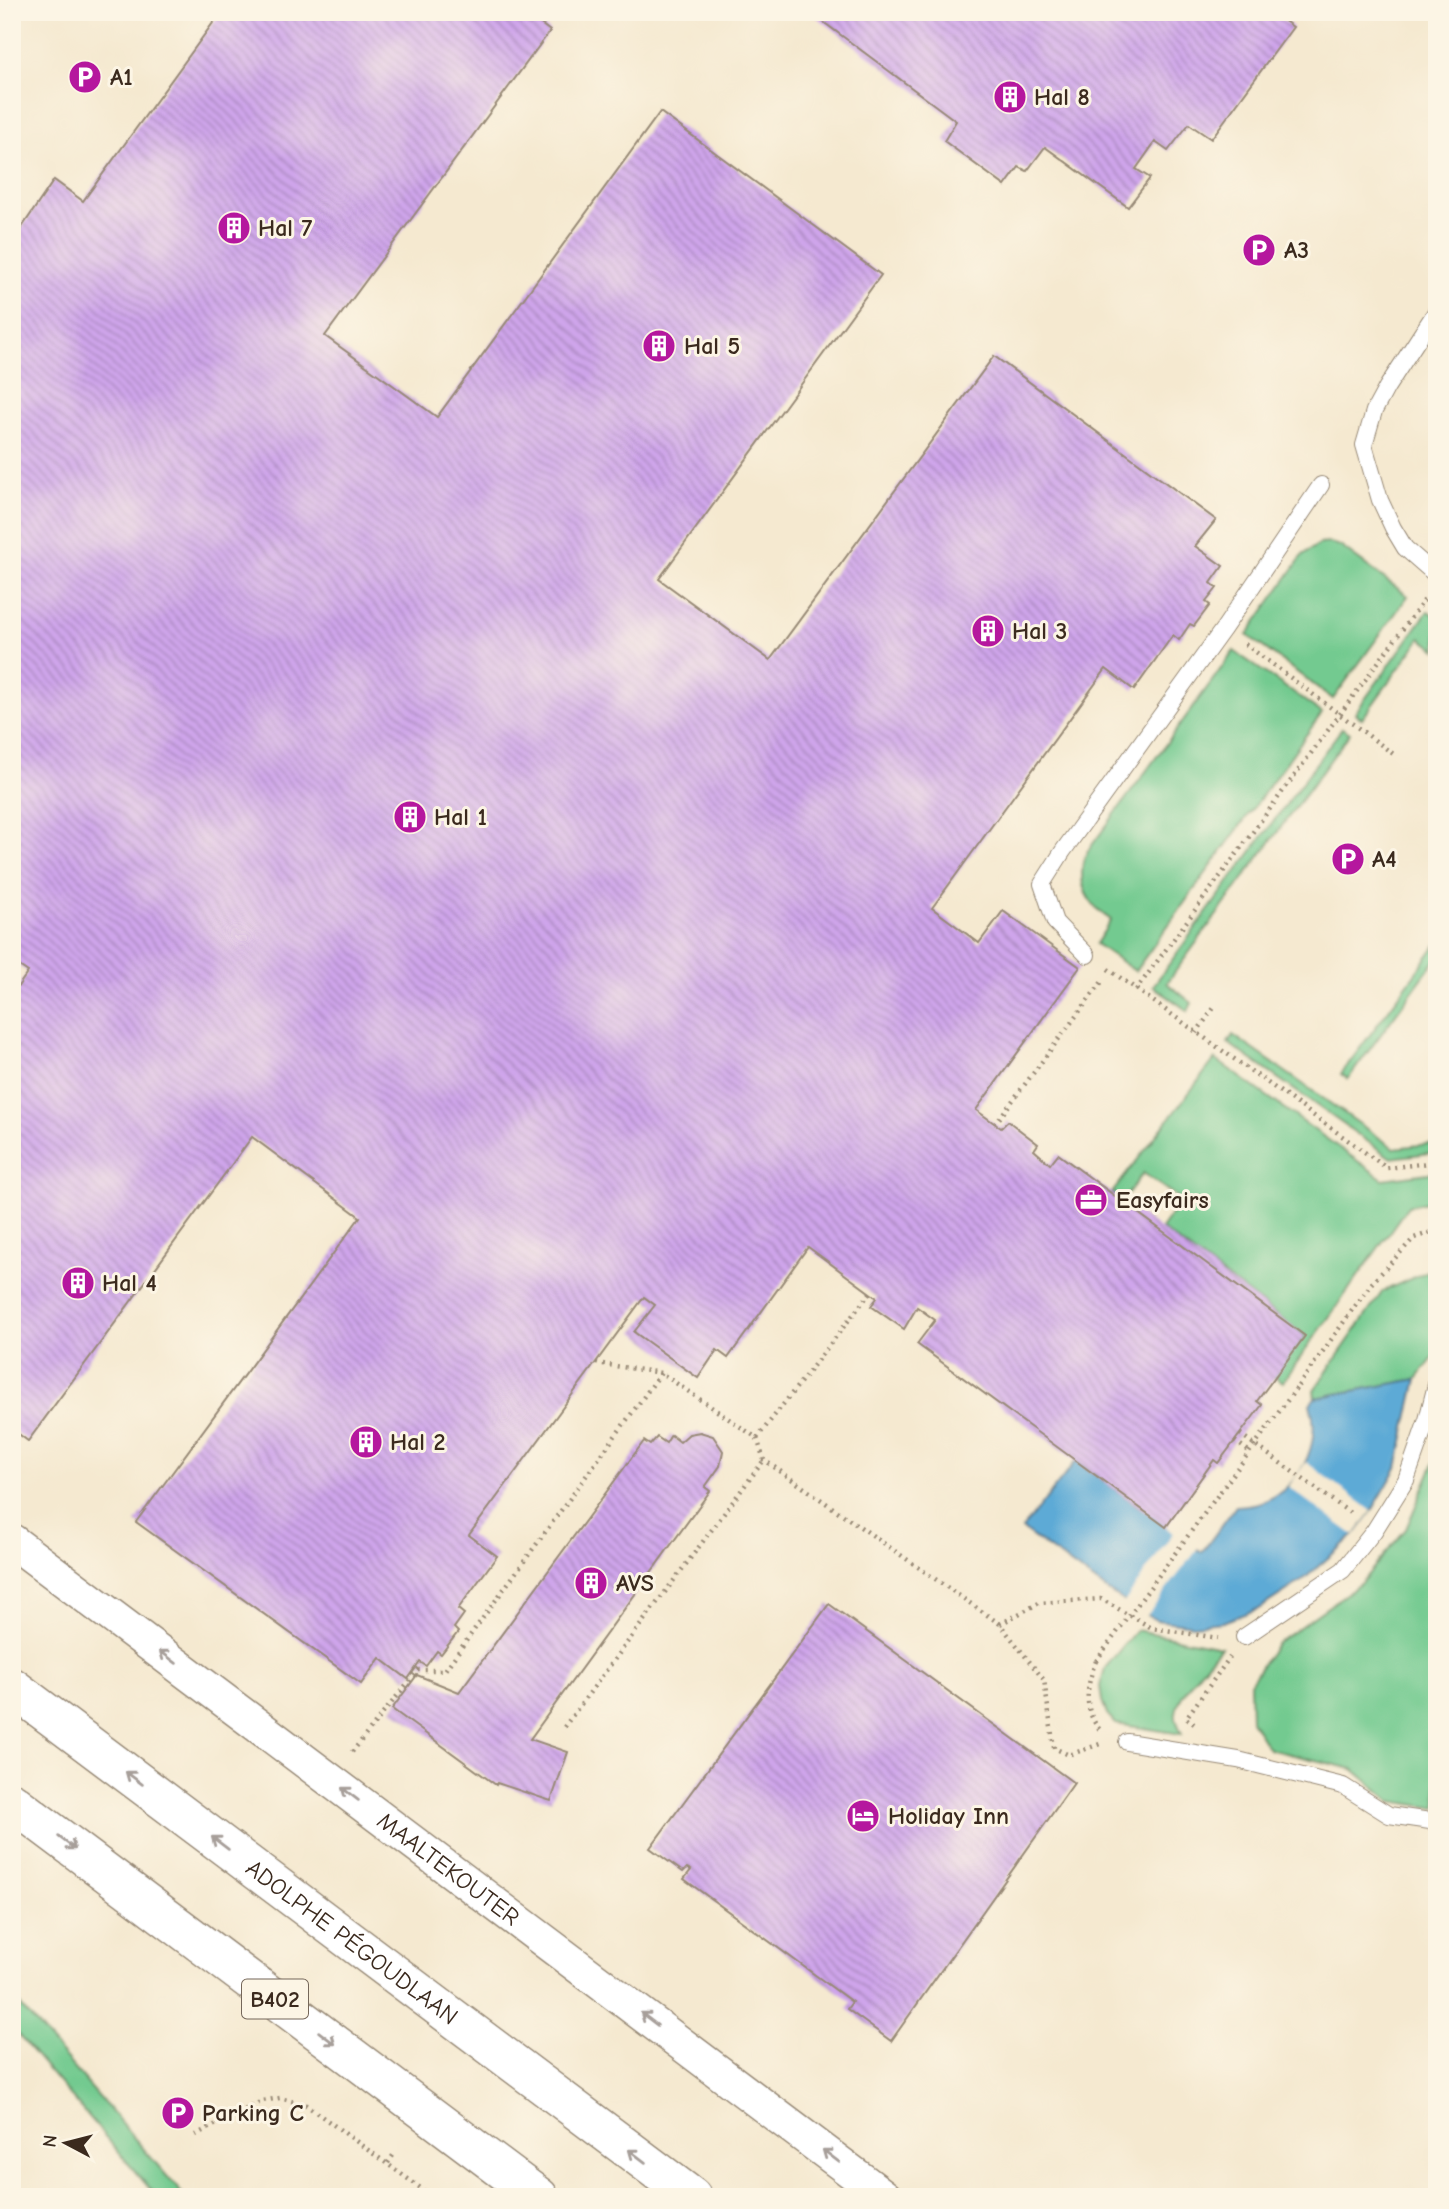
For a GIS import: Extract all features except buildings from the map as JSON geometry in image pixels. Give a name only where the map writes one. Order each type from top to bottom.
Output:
[{"type":"highway","name":"ADOLPHE PÉGOUDLAAN","points":[[12,1687],[692,2197]]},
{"type":"highway","name":"B402","points":[[12,1802],[539,2197]]},
{"type":"street","name":"MAALTEKOUTER","points":[[12,1541],[885,2197]]},
{"type":"lane","points":[[1437,310],[1374,411],[1364,445],[1380,500],[1393,528],[1405,548],[1437,576]]},
{"type":"lane","points":[[1087,954],[1055,922],[1042,884],[1224,628],[1321,485]]},
{"type":"lane","points":[[1244,1637],[1343,1570],[1374,1531],[1406,1480],[1427,1420],[1437,1381]]},
{"type":"lane","points":[[1127,1742],[1238,1760],[1343,1786],[1389,1815],[1437,1822]]},
{"type":"path","points":[[1136,990],[1430,592]]},
{"type":"path","points":[[1224,628],[1396,756]]},
{"type":"path","points":[[1087,954],[1387,1168],[1437,1162]]},
{"type":"path","points":[[995,1124],[1110,971]]},
{"type":"path","points":[[1196,1033],[1216,1005]]},
{"type":"path","points":[[596,1363],[660,1373],[757,1438],[764,1460],[1000,1624],[1044,1680],[1054,1748],[1069,1755],[1110,1740],[1093,1722],[1087,1703],[1088,1682],[1096,1661],[1371,1284],[1413,1238],[1437,1230]]},
{"type":"path","points":[[757,1438],[870,1293]]},
{"type":"path","points":[[330,1779],[418,1670],[445,1670],[660,1373]]},
{"type":"path","points":[[1240,1434],[1363,1522]]},
{"type":"path","points":[[1235,1441],[1250,1452]]},
{"type":"path","points":[[564,1727],[764,1460]]},
{"type":"path","points":[[1000,1624],[1039,1603],[1101,1598],[1152,1628],[1213,1638],[1244,1637]]},
{"type":"path","points":[[1238,1760],[1186,1718],[1244,1637]]},
{"type":"path","points":[[195,2134],[262,2101],[280,2098],[306,2105],[433,2197]]},
{"type":"path","points":[[388,2163],[394,2154]]},
{"type":"green space","points":[[1319,544],[1340,546],[1408,596],[1333,699],[1247,635],[1303,555]]},
{"type":"green space","points":[[1428,611],[1437,617],[1437,650],[1421,638],[1362,719],[1355,713]]},
{"type":"green space","points":[[1234,651],[1322,713],[1135,971],[1096,944],[1111,920],[1089,899],[1082,882],[1087,852]]},
{"type":"green space","points":[[1342,728],[1350,733],[1167,983],[1192,1003],[1188,1011],[1153,986]]},
{"type":"green space","points":[[1437,944],[1437,958],[1348,1079],[1341,1074]]},
{"type":"green space","points":[[1233,1035],[1394,1148],[1437,1143],[1437,1152],[1391,1158],[1228,1043]]},
{"type":"green space","points":[[1215,1059],[1383,1179],[1437,1172],[1437,1200],[1408,1206],[1283,1382],[1274,1376],[1305,1336],[1161,1229],[1181,1200],[1143,1173],[1123,1201],[1112,1193]]},
{"type":"green space","points":[[1437,1267],[1437,1353],[1417,1379],[1315,1398],[1314,1390],[1383,1291]]},
{"type":"green space","points":[[1437,1456],[1437,1808],[1391,1801],[1353,1769],[1269,1749],[1251,1721],[1250,1683],[1276,1644],[1361,1583],[1406,1529]]},
{"type":"green space","points":[[1136,1630],[1221,1647],[1180,1701],[1176,1718],[1182,1734],[1116,1724],[1107,1714],[1100,1686],[1105,1668]]},
{"type":"green space","points":[[12,1996],[185,2197],[157,2197],[12,2028]]},
{"type":"water","points":[[1417,1379],[1397,1468],[1372,1511],[1354,1535],[1303,1580],[1260,1608],[1223,1622],[1193,1625],[1156,1620],[1112,1594],[1022,1529],[1076,1461],[1202,1552],[1236,1506],[1255,1504],[1268,1499],[1294,1480],[1308,1457],[1312,1444],[1313,1417],[1310,1404],[1315,1398]]},
{"type":"pier","points":[[1306,1462],[1372,1511],[1354,1535],[1288,1487]]},
{"type":"pier","points":[[1168,1524],[1200,1546],[1145,1618],[1123,1604],[1173,1533],[1166,1527]]},
{"type":"place","name":"A1","points":[[85,77]]},
{"type":"place","name":"Hal 8","points":[[1010,97]]},
{"type":"place","name":"Hal 7","points":[[234,228]]},
{"type":"place","name":"A3","points":[[1259,250]]},
{"type":"place","name":"Hal 5","points":[[659,346]]},
{"type":"place","name":"Hal 3","points":[[988,631]]},
{"type":"place","name":"Hal 1","points":[[410,817]]},
{"type":"place","name":"A4","points":[[1348,859]]},
{"type":"place","name":"Easyfairs","points":[[1091,1200]]},
{"type":"place","name":"Hal 4","points":[[78,1283]]},
{"type":"place","name":"Hal 2","points":[[366,1442]]},
{"type":"place","name":"AVS","points":[[591,1583]]},
{"type":"place","name":"Holiday Inn","points":[[863,1816]]},
{"type":"place","name":"Parking C","points":[[178,2113]]}]
